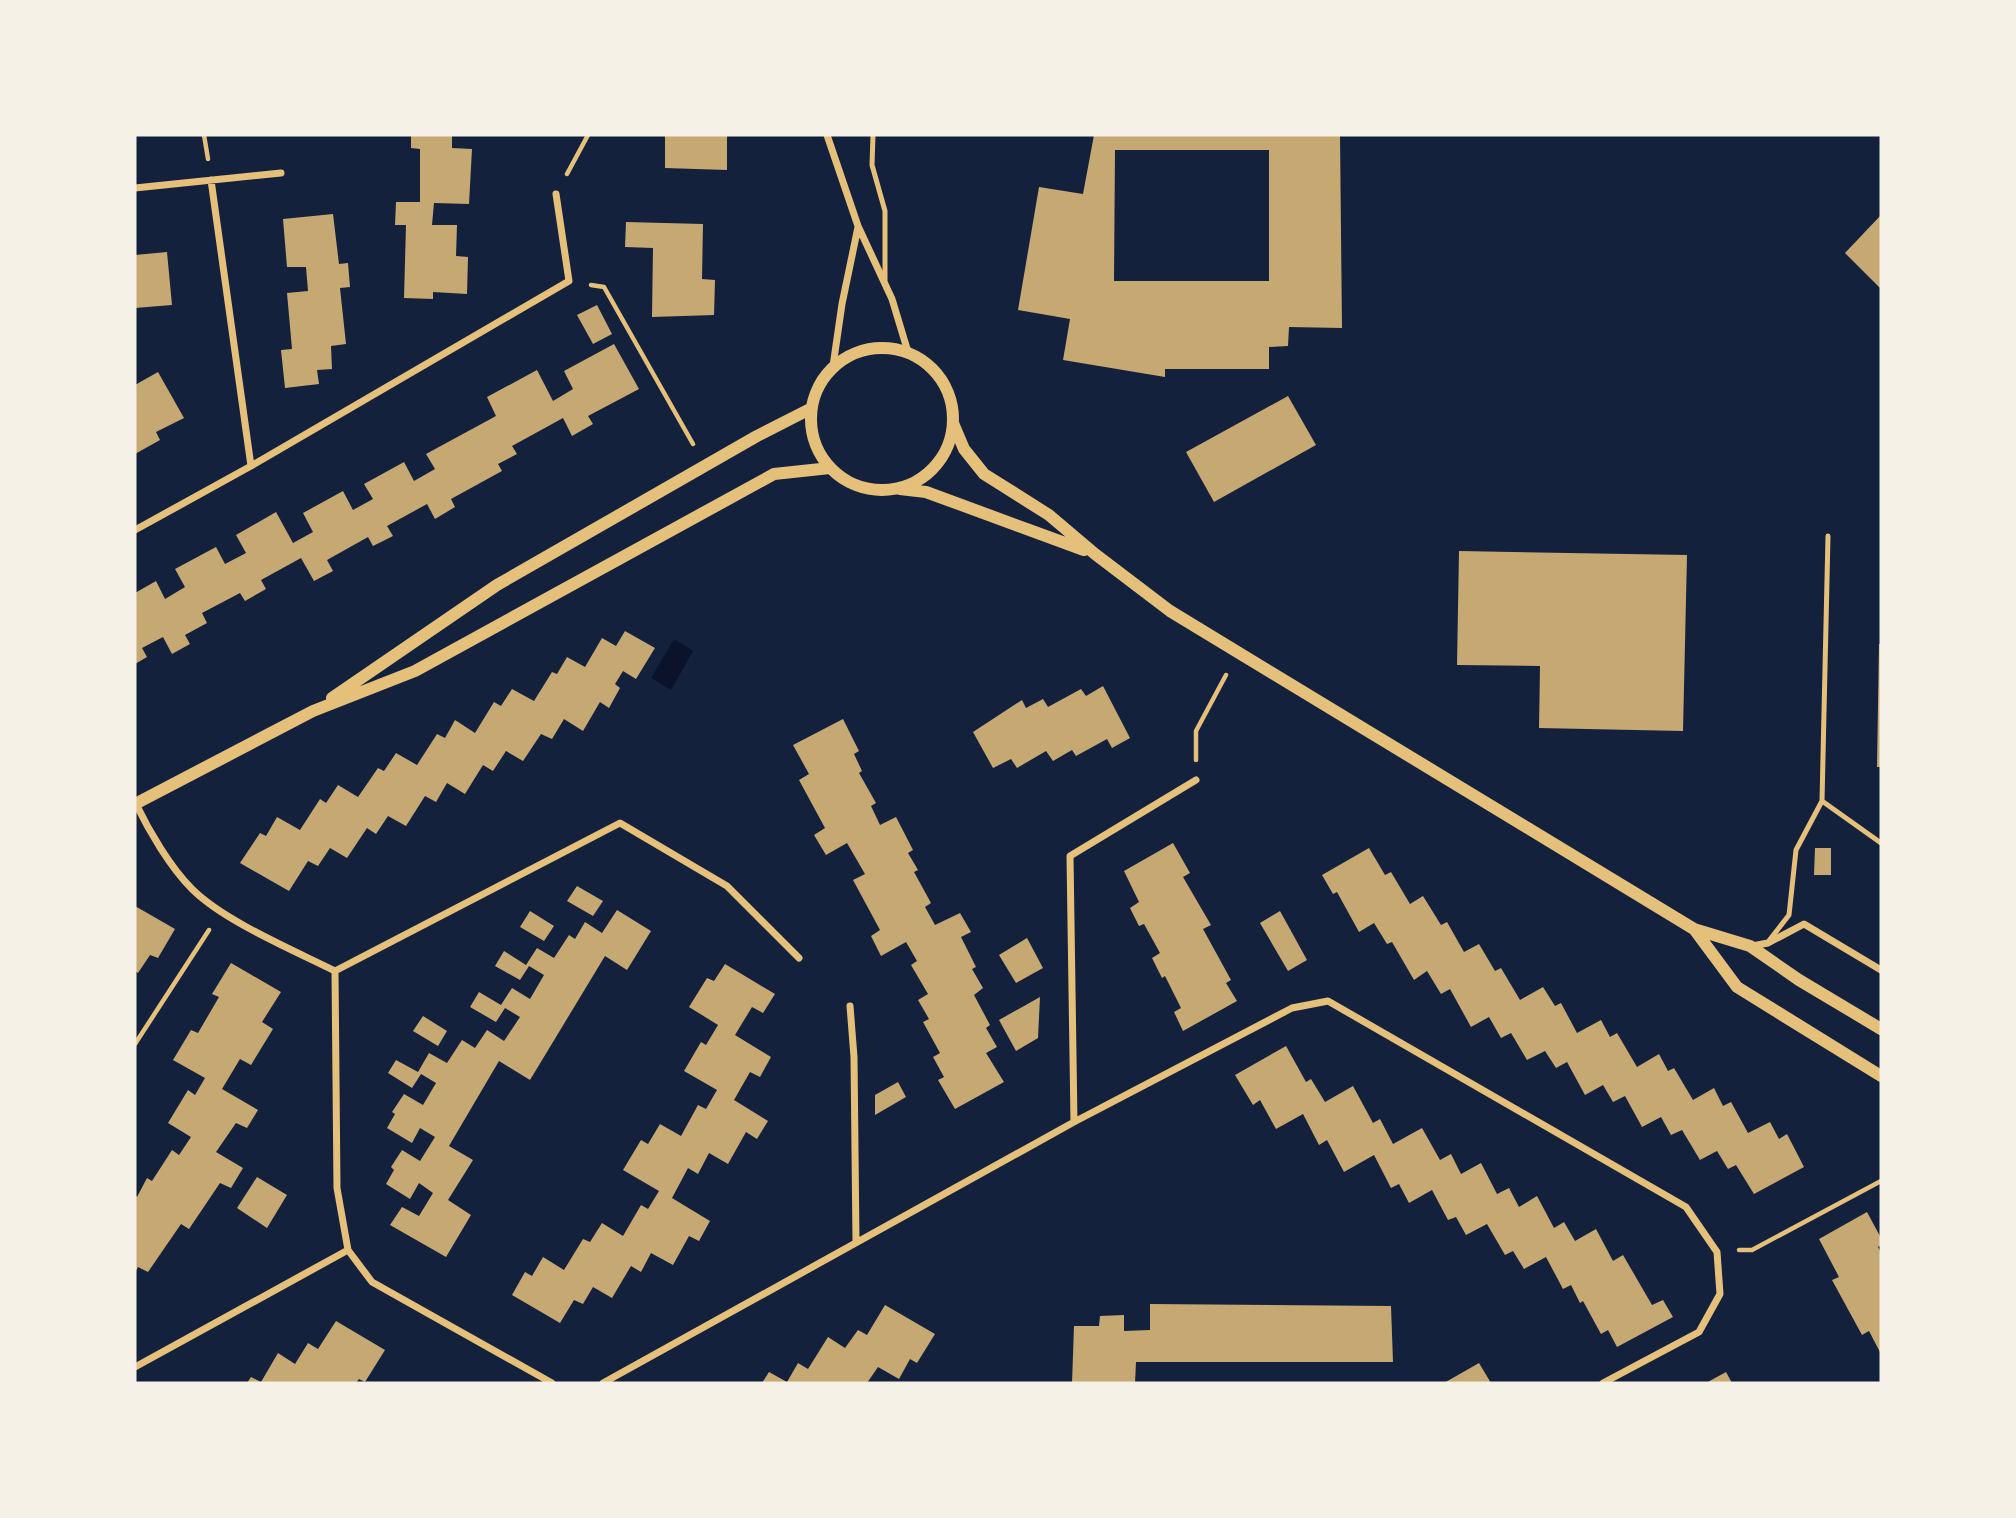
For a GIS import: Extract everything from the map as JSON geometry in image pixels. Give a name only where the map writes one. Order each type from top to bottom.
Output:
[{"type":"street","points":[[827,135],[858,226],[885,283],[908,352]]},
{"type":"street","points":[[135,188],[281,173]]},
{"type":"street","points":[[211,180],[251,466]]},
{"type":"street","points":[[135,530],[251,466],[569,281],[556,194]]},
{"type":"street","points":[[833,366],[858,226]]},
{"type":"street","points":[[1095,554],[926,492],[879,490],[844,480],[820,456],[813,441],[810,409],[818,386],[833,366],[850,355],[869,349],[889,347],[922,359],[942,380],[949,394],[953,423],[964,449],[984,474],[1049,515],[1170,611],[1693,929],[1750,946],[1799,980],[1881,1030]]},
{"type":"street","points":[[313,711],[497,585],[757,436],[810,409]]},
{"type":"street","points":[[897,489],[918,480],[936,465],[945,452],[953,423]]},
{"type":"street","points":[[335,971],[221,912],[191,888],[149,831],[135,804],[313,711],[415,671],[774,474],[830,468]]},
{"type":"street","points":[[1074,1122],[1070,856],[1196,780]]},
{"type":"street","points":[[335,971],[620,823],[727,886],[799,958]]},
{"type":"street","points":[[1750,946],[1768,943],[1804,924],[1881,970]]},
{"type":"street","points":[[1693,929],[1737,987],[1881,1076]]},
{"type":"street","points":[[335,971],[337,1188],[348,1250],[372,1282],[552,1383]]},
{"type":"street","points":[[603,1383],[1074,1122],[1292,1008],[1328,1002],[1686,1207],[1717,1252],[1720,1294],[1699,1332],[1603,1383]]},
{"type":"street","points":[[850,1006],[854,1056],[856,1242]]},
{"type":"street","points":[[135,1367],[348,1250]]},
{"type":"lane","points":[[873,135],[872,165],[885,211],[885,283]]},
{"type":"lane","points":[[1768,943],[1789,915],[1796,849],[1822,801],[1828,536]]},
{"type":"lane","points":[[1822,801],[1881,844]]},
{"type":"path","points":[[556,194],[588,135]]},
{"type":"path","points":[[569,281],[604,287],[706,466]]},
{"type":"path","points":[[1196,780],[1196,731],[1238,653]]},
{"type":"path","points":[[135,1044],[221,912]]},
{"type":"path","points":[[1717,1252],[1752,1250],[1881,1181]]},
{"type":"water","points":[[674,639],[693,651],[671,690],[651,678]]},
{"type":"building","points":[[411,135],[452,135],[452,148],[472,149],[469,204],[434,203],[432,225],[457,225],[456,256],[468,257],[467,294],[433,292],[433,299],[404,298],[406,225],[395,225],[396,202],[420,202],[420,149],[411,148]]},
{"type":"building","points":[[665,135],[727,135],[727,170],[665,168]]},
{"type":"building","points":[[1094,135],[1340,135],[1342,328],[1289,327],[1288,346],[1269,347],[1269,369],[1165,369],[1165,377],[1063,360],[1070,319],[1018,310],[1039,187],[1083,194]],"holes":[[[1115,150],[1269,150],[1269,281],[1114,281]]]},
{"type":"building","points":[[333,214],[339,264],[348,263],[350,287],[340,288],[346,344],[331,346],[332,369],[317,370],[319,384],[285,388],[281,350],[292,349],[287,293],[308,291],[306,267],[287,267],[283,219]]},
{"type":"building","points":[[1881,215],[1881,289],[1845,253]]},
{"type":"building","points":[[626,222],[703,224],[702,279],[715,280],[714,315],[652,317],[653,248],[625,247]]},
{"type":"building","points":[[167,252],[172,305],[135,308],[135,255]]},
{"type":"building","points":[[597,305],[612,334],[593,344],[577,315]]},
{"type":"building","points":[[614,344],[639,389],[588,416],[593,424],[572,436],[563,418],[512,446],[517,454],[498,464],[502,471],[451,499],[455,507],[435,519],[427,504],[387,526],[393,536],[373,546],[368,537],[327,560],[333,571],[314,581],[301,558],[261,580],[266,589],[245,601],[240,593],[202,613],[207,623],[185,635],[190,644],[172,654],[163,637],[142,648],[147,657],[135,664],[135,593],[156,581],[165,599],[185,587],[175,569],[216,547],[225,564],[246,553],[236,535],[276,512],[293,543],[313,532],[303,513],[343,491],[353,510],[373,499],[364,484],[404,462],[414,481],[435,469],[426,454],[496,416],[487,397],[537,370],[553,401],[573,389],[564,371]]},
{"type":"building","points":[[158,372],[184,418],[156,432],[160,440],[135,454],[135,385]]},
{"type":"building","points":[[1288,396],[1316,445],[1214,502],[1186,452]]},
{"type":"building","points":[[1459,551],[1687,555],[1683,731],[1539,728],[1540,666],[1457,665]]},
{"type":"building","points":[[625,631],[655,648],[636,679],[623,671],[615,684],[620,688],[609,708],[600,702],[583,731],[564,719],[552,739],[541,734],[523,761],[506,751],[493,771],[483,765],[465,794],[447,783],[436,802],[425,796],[406,826],[388,816],[376,834],[367,828],[347,858],[330,848],[318,866],[308,861],[289,891],[240,863],[260,833],[266,836],[277,817],[300,830],[320,799],[326,803],[338,785],[358,797],[378,768],[384,771],[396,753],[417,765],[437,734],[445,738],[455,720],[475,733],[494,702],[501,706],[512,689],[534,701],[552,672],[557,674],[567,657],[585,667],[602,638],[616,646]]},
{"type":"building","points":[[1879,644],[1881,767],[1877,767]]},
{"type":"building","points":[[1103,686],[1130,738],[1112,748],[1107,739],[1076,756],[1072,750],[1053,761],[1046,751],[1017,768],[1011,759],[993,768],[973,732],[1022,700],[1026,708],[1043,699],[1048,707],[1081,689],[1086,696]]},
{"type":"building","points":[[843,719],[859,751],[854,754],[862,771],[859,773],[876,803],[871,806],[880,825],[896,817],[913,850],[908,853],[918,870],[914,872],[931,903],[925,907],[935,925],[960,913],[971,932],[961,937],[976,967],[972,969],[983,988],[974,995],[990,1025],[986,1028],[997,1047],[986,1053],[1004,1082],[955,1109],[938,1080],[944,1077],[933,1057],[940,1053],[923,1022],[929,1019],[918,1000],[928,994],[911,965],[917,961],[906,942],[881,956],[871,936],[880,930],[853,880],[865,874],[847,843],[826,855],[814,835],[825,828],[799,780],[809,774],[793,745]]},
{"type":"building","points":[[1173,843],[1190,873],[1183,877],[1211,925],[1203,929],[1231,980],[1226,983],[1237,1001],[1183,1031],[1174,1012],[1181,1008],[1165,976],[1162,978],[1152,958],[1160,953],[1144,924],[1139,926],[1130,908],[1139,902],[1124,871]]},
{"type":"building","points":[[1369,848],[1385,875],[1391,872],[1410,904],[1423,896],[1441,925],[1447,922],[1464,952],[1479,944],[1495,971],[1501,968],[1520,1000],[1543,987],[1555,1006],[1561,1003],[1577,1033],[1601,1020],[1610,1037],[1617,1033],[1637,1067],[1659,1054],[1668,1071],[1674,1068],[1693,1100],[1714,1088],[1723,1106],[1731,1102],[1748,1133],[1770,1122],[1779,1139],[1787,1134],[1804,1167],[1754,1194],[1736,1165],[1728,1169],[1717,1151],[1700,1160],[1682,1130],[1671,1135],[1661,1117],[1642,1127],[1625,1096],[1613,1102],[1603,1085],[1585,1095],[1567,1062],[1556,1068],[1545,1051],[1527,1060],[1511,1033],[1501,1038],[1489,1017],[1471,1027],[1450,989],[1441,994],[1427,971],[1414,980],[1392,942],[1387,944],[1374,923],[1359,932],[1337,892],[1333,894],[1322,875]]},
{"type":"building","points":[[1815,848],[1831,848],[1831,875],[1814,875]]},
{"type":"building","points":[[577,886],[603,901],[593,916],[567,901]]},
{"type":"building","points":[[135,906],[175,929],[158,958],[150,955],[138,973],[135,971]]},
{"type":"building","points":[[617,910],[651,931],[627,970],[605,956],[530,1080],[499,1061],[449,1146],[473,1160],[448,1200],[471,1215],[446,1257],[390,1225],[402,1207],[419,1216],[433,1193],[419,1183],[410,1199],[386,1184],[394,1170],[391,1167],[402,1150],[420,1161],[435,1137],[420,1128],[412,1143],[387,1128],[395,1114],[392,1112],[404,1094],[423,1105],[436,1083],[421,1074],[412,1088],[388,1073],[396,1060],[418,1072],[429,1053],[447,1063],[462,1040],[475,1048],[487,1030],[504,1041],[520,1017],[505,1008],[496,1022],[470,1007],[479,992],[501,1005],[512,988],[530,999],[544,975],[529,966],[520,980],[495,966],[504,951],[526,965],[537,948],[554,958],[569,935],[575,939],[585,922],[602,933]]},
{"type":"building","points":[[530,911],[554,926],[544,941],[520,927]]},
{"type":"building","points":[[1280,911],[1307,960],[1288,971],[1260,923]]},
{"type":"building","points":[[1027,938],[1043,968],[1016,983],[999,955]]},
{"type":"building","points":[[231,963],[281,992],[262,1022],[273,1029],[251,1065],[240,1059],[222,1089],[258,1110],[247,1128],[236,1123],[216,1152],[243,1168],[231,1188],[220,1183],[189,1229],[181,1224],[148,1272],[138,1267],[135,1273],[135,1195],[137,1197],[147,1178],[152,1181],[172,1150],[179,1155],[191,1137],[168,1123],[188,1090],[195,1095],[205,1078],[173,1060],[191,1030],[198,1033],[219,997],[212,994]]},
{"type":"building","points":[[725,964],[775,994],[763,1013],[752,1007],[735,1035],[771,1057],[760,1077],[750,1072],[734,1100],[768,1121],[757,1139],[746,1132],[728,1164],[709,1153],[698,1174],[688,1168],[672,1198],[710,1221],[699,1241],[689,1236],[673,1265],[651,1253],[641,1272],[631,1266],[612,1298],[593,1287],[583,1304],[574,1300],[560,1323],[512,1295],[525,1272],[532,1276],[543,1257],[564,1270],[583,1239],[590,1242],[602,1223],[623,1236],[641,1205],[648,1209],[659,1191],[623,1170],[641,1140],[648,1144],[660,1124],[681,1136],[698,1105],[706,1109],[717,1090],[684,1071],[701,1042],[706,1045],[718,1025],[689,1007],[707,978],[714,981]]},
{"type":"building","points":[[1040,997],[1038,1038],[1016,1051],[999,1020]]},
{"type":"building","points":[[423,1016],[447,1031],[438,1046],[413,1031]]},
{"type":"building","points":[[1286,1046],[1306,1082],[1311,1079],[1325,1102],[1353,1086],[1373,1123],[1380,1119],[1393,1144],[1422,1128],[1440,1160],[1451,1154],[1461,1174],[1481,1163],[1497,1194],[1509,1188],[1519,1207],[1537,1196],[1554,1228],[1564,1222],[1575,1241],[1596,1229],[1613,1261],[1623,1255],[1652,1305],[1663,1300],[1673,1317],[1617,1347],[1608,1330],[1601,1334],[1571,1285],[1563,1289],[1546,1257],[1524,1269],[1513,1251],[1505,1255],[1487,1224],[1466,1235],[1456,1217],[1448,1220],[1432,1190],[1409,1203],[1399,1184],[1391,1188],[1374,1155],[1344,1172],[1327,1140],[1319,1145],[1303,1114],[1276,1129],[1260,1100],[1253,1105],[1235,1075]]},
{"type":"building","points":[[898,1082],[906,1097],[875,1115],[875,1095]]},
{"type":"building","points":[[257,1177],[287,1195],[267,1228],[237,1208]]},
{"type":"building","points":[[1867,1212],[1881,1238],[1881,1245],[1878,1247],[1881,1253],[1881,1354],[1869,1331],[1862,1335],[1832,1280],[1839,1277],[1819,1239]]},
{"type":"building","points":[[1150,1304],[1391,1306],[1393,1362],[1136,1362],[1135,1383],[1072,1383],[1074,1326],[1099,1326],[1100,1316],[1124,1315],[1124,1331],[1150,1330]]},
{"type":"building","points":[[885,1305],[935,1334],[917,1363],[910,1359],[899,1379],[878,1367],[867,1383],[762,1383],[769,1372],[787,1382],[798,1363],[808,1369],[828,1337],[845,1348],[858,1330],[867,1335]]},
{"type":"building","points":[[336,1321],[385,1350],[365,1382],[359,1379],[356,1383],[247,1383],[251,1377],[261,1382],[278,1353],[295,1364],[308,1343],[318,1349]]},
{"type":"building","points":[[1479,1363],[1491,1383],[1444,1383]]},
{"type":"building","points":[[1726,1372],[1732,1383],[1706,1383]]}]
